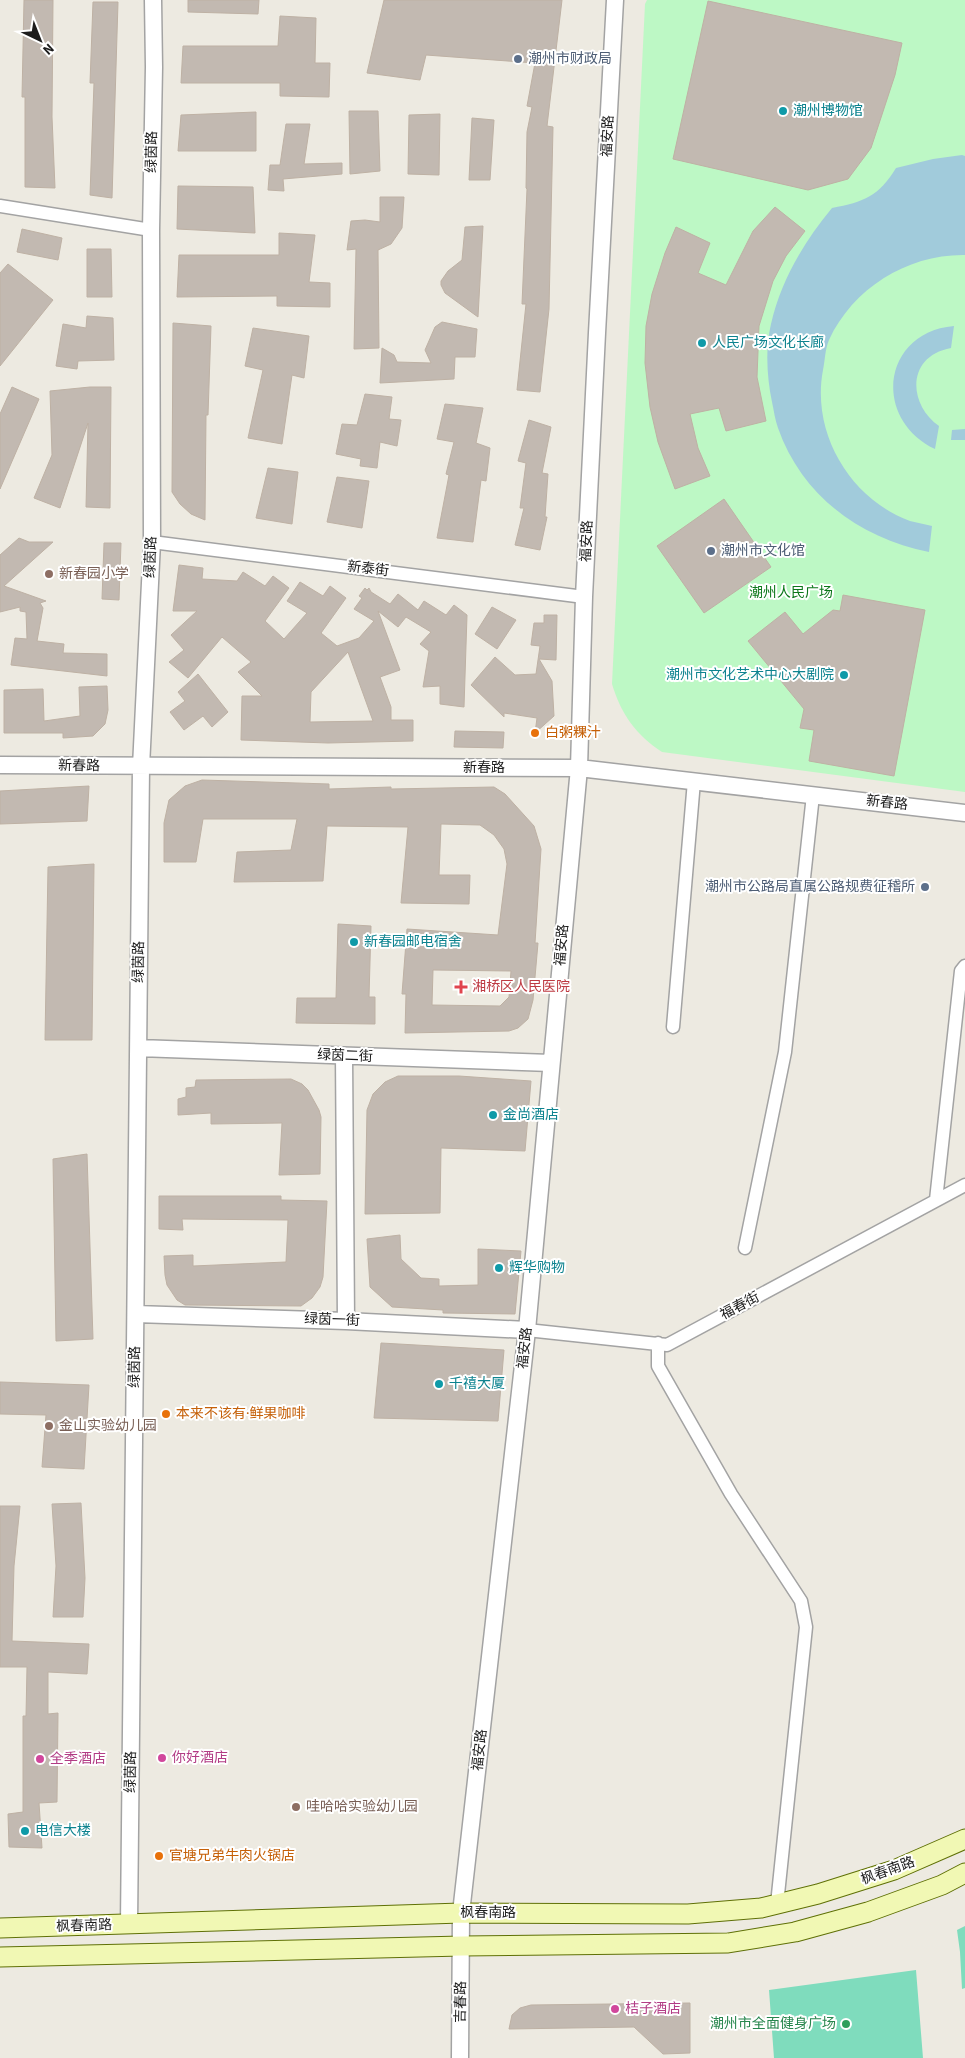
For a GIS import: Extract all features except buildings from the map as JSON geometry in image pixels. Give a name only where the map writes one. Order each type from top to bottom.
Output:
[{"type":"main road","name":"枫春南路","points":[[0,1928],[462,1912],[688,1914],[761,1908],[818,1894],[894,1870],[965,1839]]},
{"type":"main road","name":"枫春南路","points":[[0,1957],[462,1946],[728,1943],[795,1932],[868,1912],[942,1885],[965,1873]]},
{"type":"street","name":"绿茵路","points":[[129,1924],[141,767],[152,542],[151,230],[154,67],[153,0]]},
{"type":"street","name":"福安路","points":[[462,1946],[462,1912],[527,1330],[579,768],[584,596],[616,0]]},
{"type":"street","points":[[0,206],[151,230]]},
{"type":"street","name":"新泰街","points":[[152,542],[584,596]]},
{"type":"street","name":"新春路","points":[[0,765],[579,768],[965,812]]},
{"type":"street","points":[[673,1027],[694,781]]},
{"type":"street","points":[[745,1248],[785,1052],[813,795]]},
{"type":"street","points":[[936,1200],[961,971],[965,966]]},
{"type":"street","name":"绿茵二街","points":[[138,1048],[551,1063]]},
{"type":"street","points":[[344,1056],[346,1321]]},
{"type":"street","name":"福春街","points":[[527,1330],[668,1344],[965,1185]]},
{"type":"street","name":"绿茵一街","points":[[136,1314],[346,1321],[527,1330]]},
{"type":"street","points":[[658,1343],[658,1366],[731,1494],[801,1601],[806,1627],[777,1904]]},
{"type":"street","name":"吉春路","points":[[460,2058],[462,1946]]},
{"type":"green space","name":"潮州人民广场","points":[[647,0],[965,0],[965,792],[662,752],[637,731],[620,705],[612,684],[645,4]]},
{"type":"green space","points":[[965,1926],[965,1988],[962,1989],[957,1930]]},
{"type":"green space","name":"潮州市全面健身广场","points":[[916,1970],[923,2058],[774,2058],[769,1990]]},
{"type":"water","points":[[965,156],[965,255],[944,256],[903,268],[868,290],[852,305],[839,321],[829,340],[825,355],[821,394],[823,417],[829,440],[839,461],[869,497],[889,511],[910,521],[932,526],[929,552],[880,536],[857,525],[818,493],[802,474],[789,452],[776,422],[770,393],[767,363],[768,343],[775,308],[787,277],[812,234],[832,208],[853,203],[870,196],[890,178],[896,168],[933,159]]},
{"type":"water","points":[[954,326],[951,348],[937,353],[926,360],[919,370],[916,381],[921,405],[939,426],[935,449],[915,435],[901,418],[894,398],[894,378],[900,359],[912,343],[930,332]]},
{"type":"water","points":[[965,429],[965,440],[951,440],[952,430]]},
{"type":"place","name":"潮州市财政局","points":[[518,59]]},
{"type":"place","name":"潮州博物馆","points":[[783,111]]},
{"type":"place","name":"人民广场文化长廊","points":[[702,343]]},
{"type":"place","name":"潮州市文化馆","points":[[711,551]]},
{"type":"place","name":"新春园小学","points":[[49,574]]},
{"type":"place","name":"潮州市文化艺术中心大剧院","points":[[844,675]]},
{"type":"place","name":"白粥粿汁","points":[[535,733]]},
{"type":"place","name":"潮州市公路局直属公路规费征稽所","points":[[925,887]]},
{"type":"place","name":"新春园邮电宿舍","points":[[354,942]]},
{"type":"place","name":"湘桥区人民医院","points":[[461,987]]},
{"type":"place","name":"金尚酒店","points":[[493,1115]]},
{"type":"place","name":"辉华购物","points":[[499,1268]]},
{"type":"place","name":"千禧大厦","points":[[439,1384]]},
{"type":"place","name":"本来不该有·鲜果咖啡","points":[[166,1414]]},
{"type":"place","name":"金山实验幼儿园","points":[[49,1426]]},
{"type":"place","name":"你好酒店","points":[[162,1758]]},
{"type":"place","name":"全季酒店","points":[[40,1759]]},
{"type":"place","name":"哇哈哈实验幼儿园","points":[[296,1807]]},
{"type":"place","name":"电信大楼","points":[[25,1831]]},
{"type":"place","name":"官塘兄弟牛肉火锅店","points":[[159,1856]]},
{"type":"place","name":"桔子酒店","points":[[615,2009]]},
{"type":"place","name":"潮州市全面健身广场","points":[[846,2024]]}]
